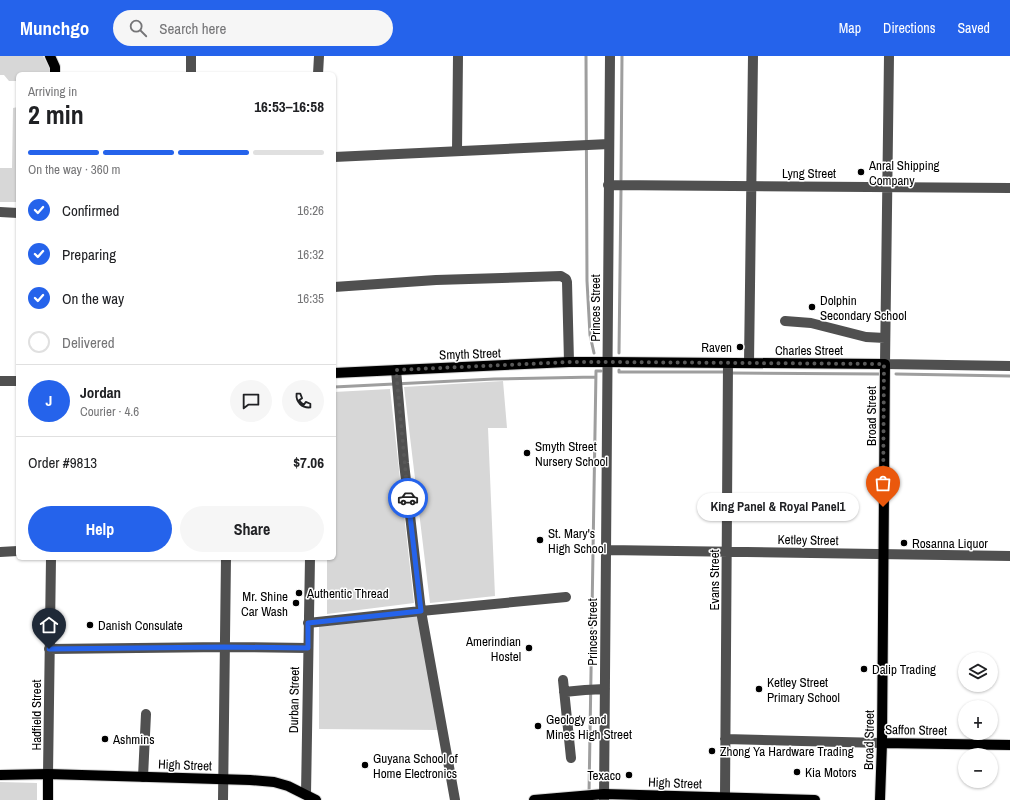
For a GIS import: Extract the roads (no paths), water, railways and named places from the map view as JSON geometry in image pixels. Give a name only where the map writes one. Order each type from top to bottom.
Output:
[{"type":"main road","points":[[50,56],[55,70]]},
{"type":"main road","points":[[55,70],[61,56]]},
{"type":"main road","name":"Smyth Street","points":[[336,373],[569,362],[607,362]]},
{"type":"main road","name":"Charles Street","points":[[607,362],[884,364]]},
{"type":"main road","name":"Broad Street","points":[[880,800],[882,743],[884,364]]},
{"type":"main road","name":"Saffon Street","points":[[882,743],[1010,745]]},
{"type":"main road","name":"High Street","points":[[0,775],[48,774],[274,782],[288,786],[316,800]]},
{"type":"main road","name":"Hadfield Street","points":[[48,774],[48,800]]},
{"type":"main road","name":"High Street","points":[[534,800],[573,796],[725,797],[741,799],[815,800]]},
{"type":"street","points":[[191,56],[191,72]]},
{"type":"street","points":[[318,72],[319,56]]},
{"type":"street","points":[[457,151],[458,56]]},
{"type":"street","name":"Princes Street","points":[[604,797],[600,689],[606,550],[610,56]]},
{"type":"street","points":[[749,363],[753,56]]},
{"type":"street","name":"Broad Street","points":[[884,364],[889,56]]},
{"type":"street","points":[[336,157],[609,144]]},
{"type":"street","name":"Lyng Street","points":[[608,185],[1010,188]]},
{"type":"street","points":[[0,212],[16,213]]},
{"type":"street","points":[[336,287],[436,280],[561,276],[566,279],[567,282],[569,362]]},
{"type":"street","points":[[785,321],[811,323],[866,337],[885,338]]},
{"type":"street","name":"Evans Street","points":[[725,797],[728,363]]},
{"type":"street","name":"Charles Street","points":[[884,364],[1010,366]]},
{"type":"street","points":[[396,370],[404,463],[421,611],[455,800]]},
{"type":"street","points":[[0,381],[16,381]]},
{"type":"street","name":"Ketley Street","points":[[606,550],[1010,556]]},
{"type":"street","points":[[0,552],[16,551]]},
{"type":"street","name":"Hadfield Street","points":[[48,774],[51,560]]},
{"type":"street","points":[[223,800],[226,560]]},
{"type":"street","name":"Durban Street","points":[[306,794],[310,560]]},
{"type":"street","points":[[308,623],[566,597]]},
{"type":"street","points":[[49,649],[224,647],[308,648]]},
{"type":"street","points":[[563,680],[571,758]]},
{"type":"street","points":[[564,692],[600,689]]},
{"type":"street","points":[[142,777],[146,714]]},
{"type":"street","name":"Saffon Street","points":[[725,739],[882,743]]},
{"type":"waterway","points":[[586,56],[587,281],[590,335],[594,353]]},
{"type":"waterway","points":[[621,180],[622,56]]},
{"type":"waterway","points":[[619,353],[621,190]]},
{"type":"waterway","points":[[619,370],[619,372],[723,372]]},
{"type":"waterway","points":[[589,794],[596,371],[601,371]]},
{"type":"waterway","points":[[730,373],[879,374]]},
{"type":"waterway","points":[[896,374],[1010,376]]},
{"type":"waterway","points":[[336,387],[494,379],[596,377]]},
{"type":"place","name":"Anral Shipping Company","points":[[861,172]]},
{"type":"place","name":"Dolphin Secondary School","points":[[812,307]]},
{"type":"place","name":"Raven","points":[[740,347]]},
{"type":"place","name":"Smyth Street Nursery School","points":[[527,453]]},
{"type":"place","name":"King Panel & Royal Panel1","points":[[883,507]]},
{"type":"place","name":"St. Mary's High School","points":[[540,540]]},
{"type":"place","name":"Rosanna Liquor","points":[[904,543]]},
{"type":"place","name":"Authentic Thread","points":[[299,593]]},
{"type":"place","name":"Mr. Shine Car Wash","points":[[296,603]]},
{"type":"place","name":"Danish Consulate","points":[[90,625]]},
{"type":"place","name":"Amerindian Hostel","points":[[529,648]]},
{"type":"place","name":"Dalip Trading","points":[[864,669]]},
{"type":"place","name":"Ketley Street Primary School","points":[[759,689]]},
{"type":"place","name":"Geology and Mines High Street","points":[[538,726]]},
{"type":"place","name":"Ashmins","points":[[105,739]]},
{"type":"place","name":"Zhong Ya Hardware Trading","points":[[712,751]]},
{"type":"place","name":"Guyana School of Home Electronics","points":[[365,765]]},
{"type":"place","name":"Kia Motors","points":[[797,772]]},
{"type":"place","name":"Texaco","points":[[629,775]]}]
